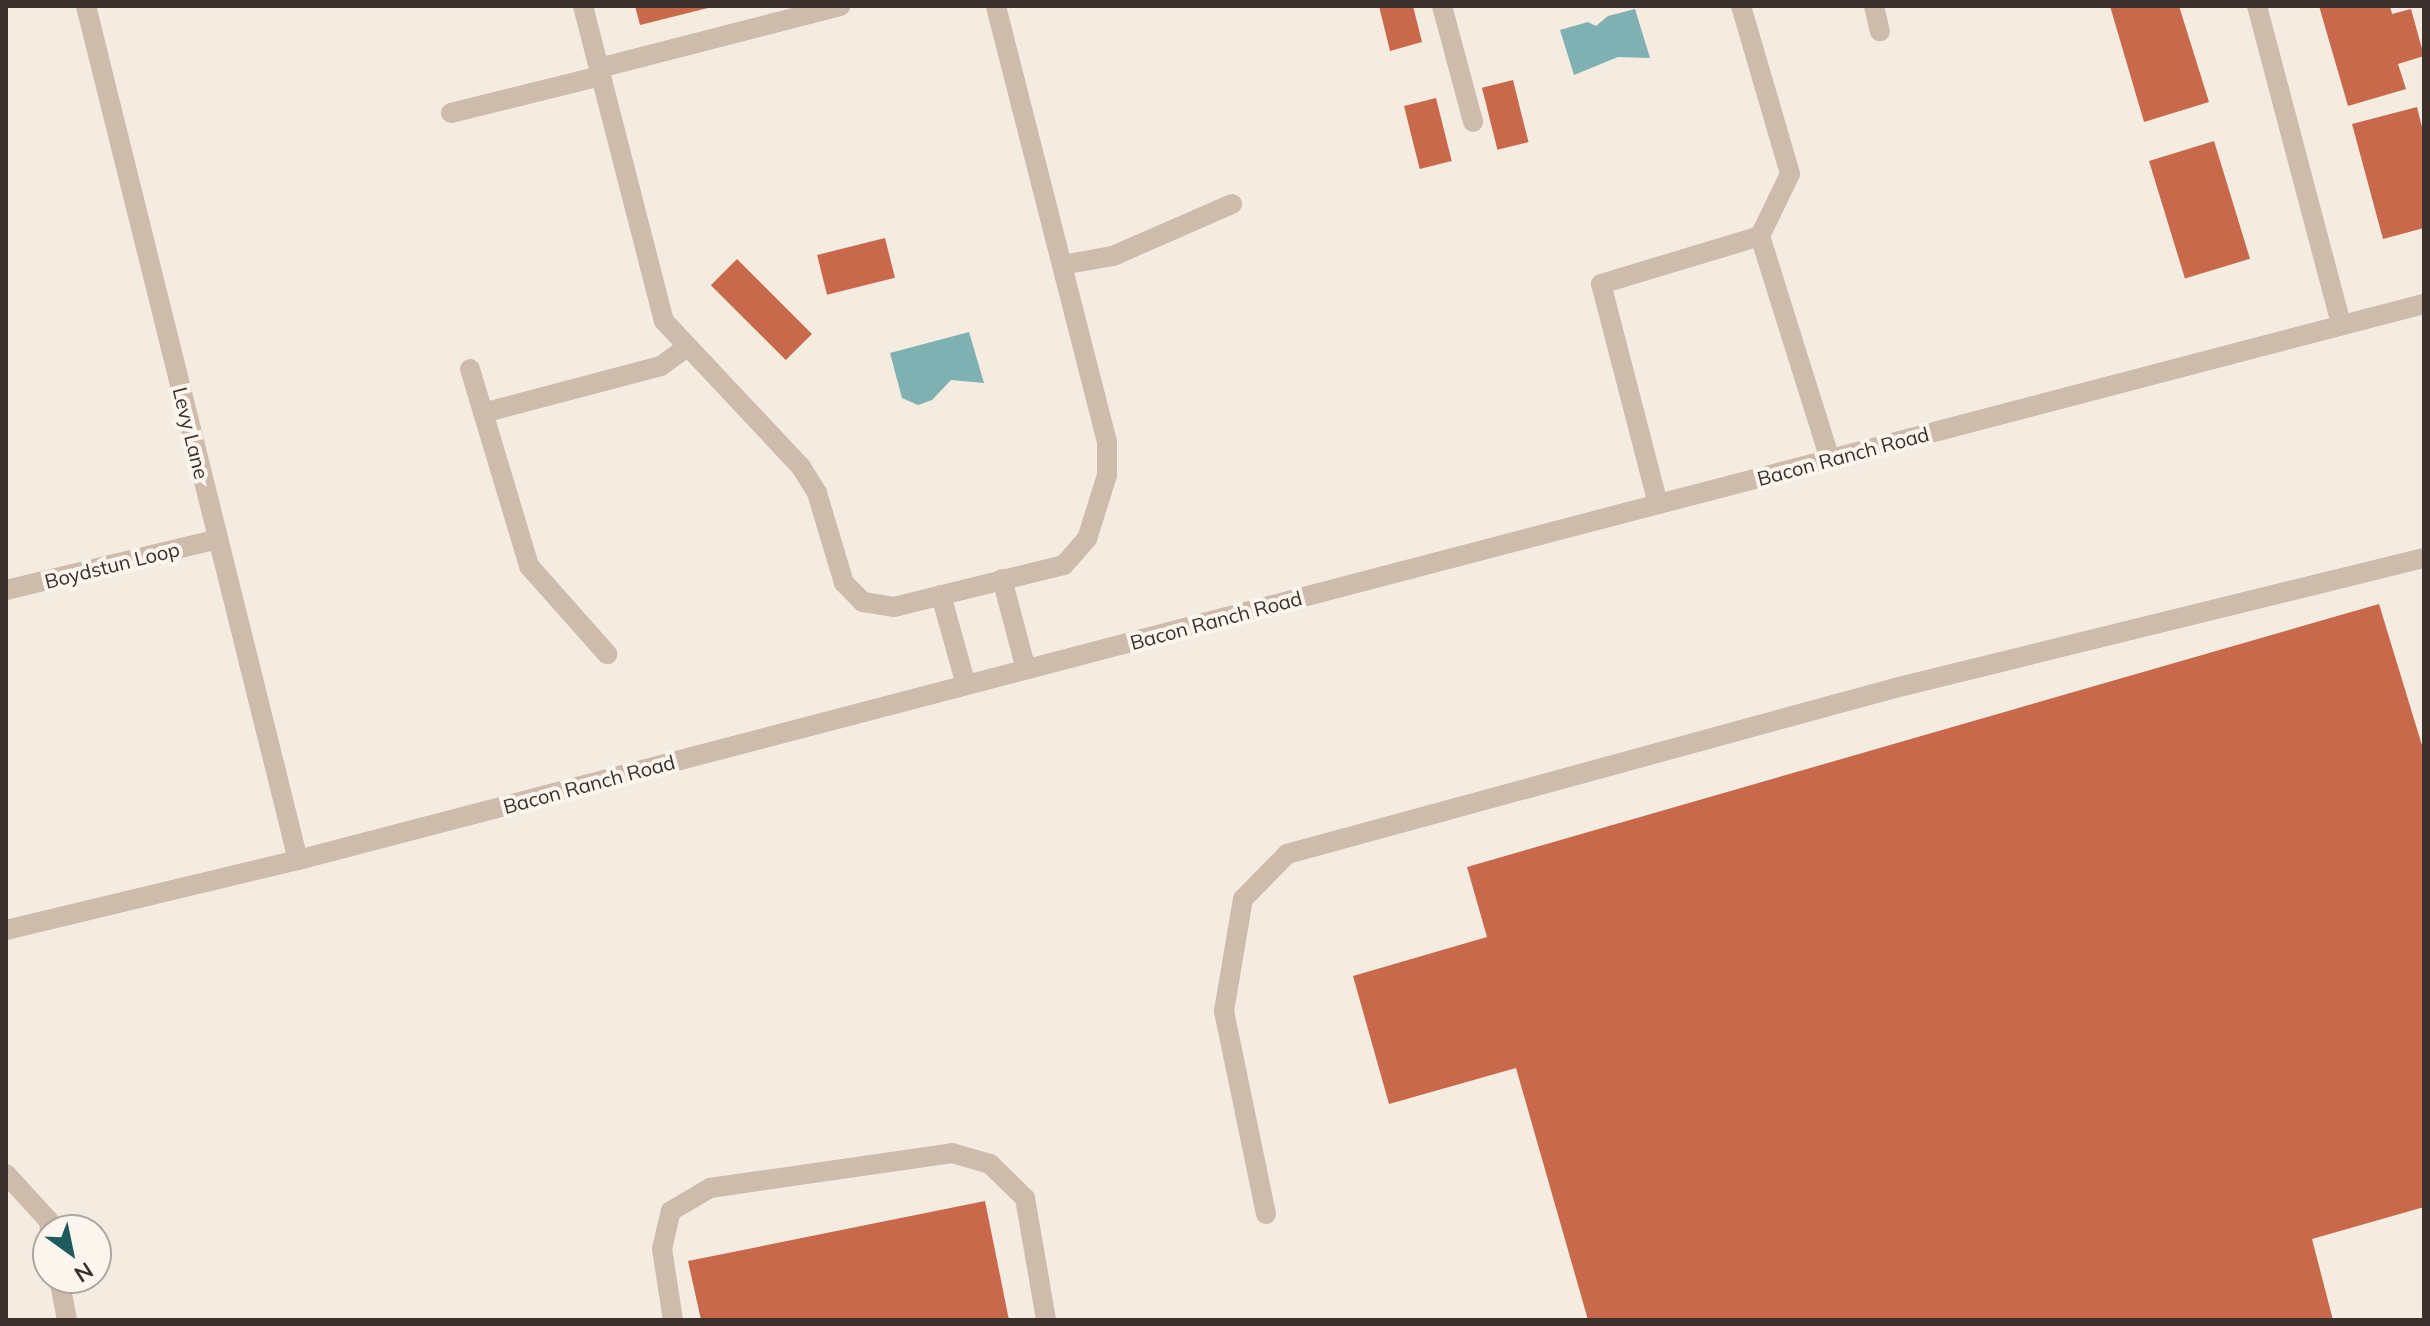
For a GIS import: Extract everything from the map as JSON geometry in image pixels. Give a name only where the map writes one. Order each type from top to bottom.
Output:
[{"type":"street","name":"Levy Lane","points":[[86,6],[298,860]]},
{"type":"street","points":[[583,6],[664,321],[801,467],[817,493],[844,583],[863,602],[894,607],[1064,565],[1087,539],[1107,475],[1107,442],[996,6]]},
{"type":"street","points":[[451,113],[840,6]]},
{"type":"street","points":[[1442,6],[1473,122]]},
{"type":"street","points":[[1741,6],[1790,174],[1760,236],[1830,460]]},
{"type":"street","points":[[1874,6],[1880,31]]},
{"type":"street","points":[[2257,6],[2341,325]]},
{"type":"street","points":[[1062,265],[1113,256],[1232,204]]},
{"type":"street","points":[[1658,504],[1601,284],[1760,236]]},
{"type":"street","name":"Bacon Ranch Road","points":[[6,930],[298,860],[2424,304]]},
{"type":"street","points":[[483,413],[661,366],[687,347]]},
{"type":"street","points":[[470,369],[529,566],[607,654]]},
{"type":"street","name":"Boydstun Loop","points":[[6,590],[218,539]]},
{"type":"street","points":[[1266,1214],[1224,1011],[1243,899],[1287,854],[1880,692],[2424,558]]},
{"type":"street","points":[[1002,579],[1026,669]]},
{"type":"street","points":[[941,595],[966,685]]},
{"type":"street","points":[[673,1320],[662,1249],[671,1211],[710,1188],[952,1153],[990,1164],[1025,1198],[1046,1320]]},
{"type":"street","points":[[6,1174],[43,1214]]},
{"type":"street","points":[[62,1294],[67,1320]]},
{"type":"water","points":[[1635,9],[1650,58],[1618,57],[1574,75],[1560,30],[1588,22],[1596,26],[1608,16]]},
{"type":"water","points":[[969,332],[984,383],[951,380],[932,400],[918,405],[902,398],[890,353]]},
{"type":"building","points":[[635,6],[712,6],[712,7],[640,25]]},
{"type":"building","points":[[1379,6],[1413,6],[1422,42],[1390,51]]},
{"type":"building","points":[[2110,6],[2179,6],[2209,102],[2144,122]]},
{"type":"building","points":[[2319,6],[2390,6],[2392,14],[2411,9],[2424,56],[2398,64],[2406,89],[2348,106]]},
{"type":"building","points":[[1513,80],[1528,142],[1497,150],[1482,88]]},
{"type":"building","points":[[1436,98],[1452,161],[1420,169],[1404,106]]},
{"type":"building","points":[[2417,107],[2424,135],[2424,228],[2383,239],[2352,124]]},
{"type":"building","points":[[2214,141],[2250,259],[2185,279],[2149,161]]},
{"type":"building","points":[[885,238],[895,278],[827,295],[817,255]]},
{"type":"building","points":[[737,259],[812,334],[786,360],[711,285]]},
{"type":"building","points":[[2379,604],[2424,752],[2424,1207],[2312,1239],[2333,1320],[1588,1320],[1516,1068],[1389,1104],[1353,976],[1487,937],[1467,867]]},
{"type":"building","points":[[985,1201],[1009,1320],[701,1320],[688,1261]]}]
